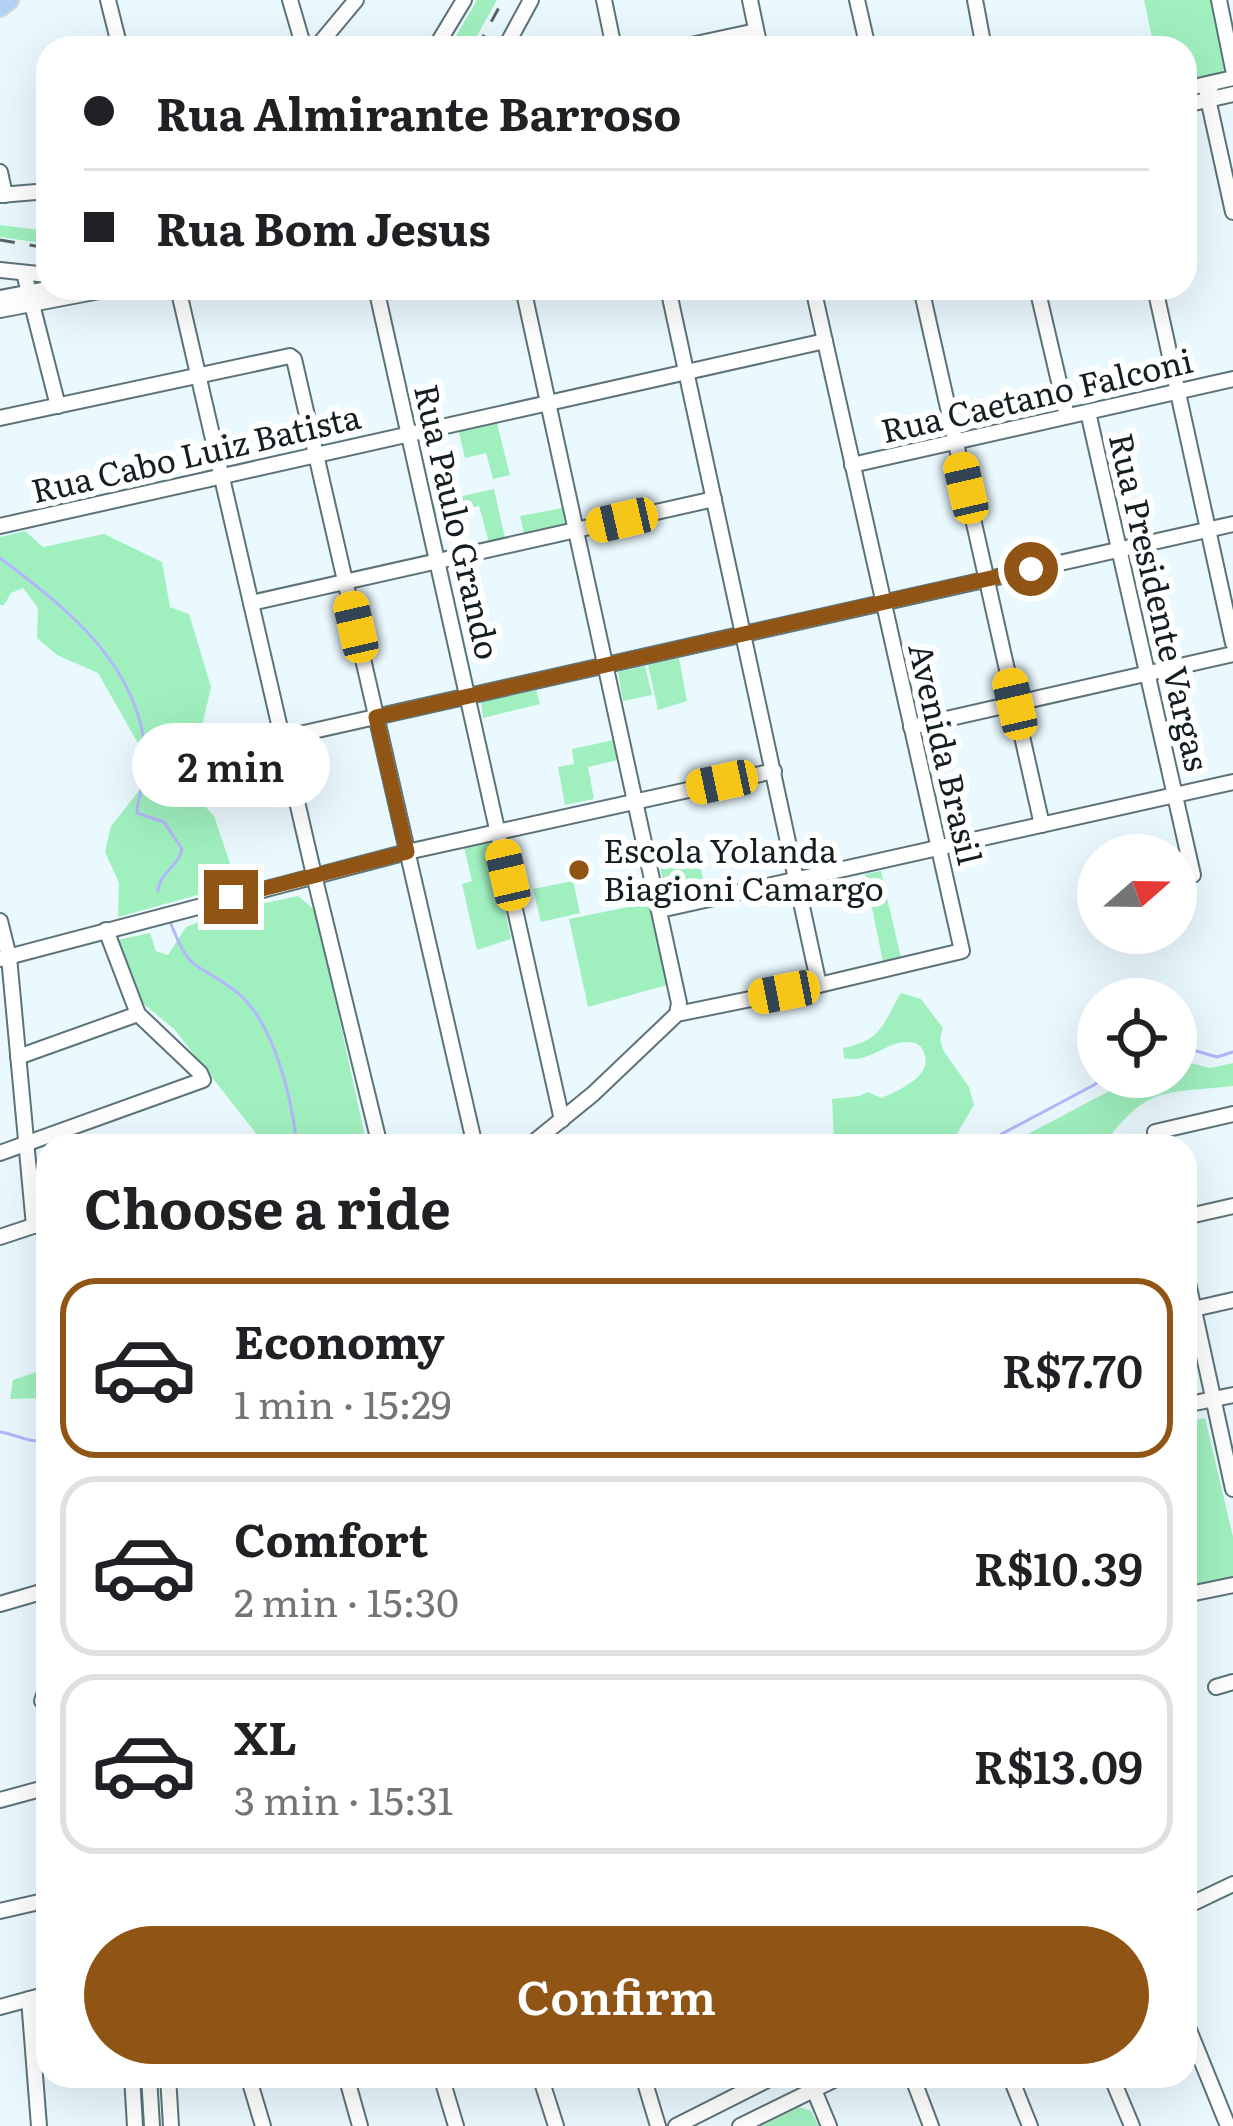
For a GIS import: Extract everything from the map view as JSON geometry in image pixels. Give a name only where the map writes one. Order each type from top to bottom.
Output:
[{"type":"main road","points":[[0,7],[9,0]]},
{"type":"street","points":[[108,0],[116,36]]},
{"type":"street","points":[[290,0],[300,36]]},
{"type":"street","points":[[326,36],[356,0]]},
{"type":"street","points":[[442,36],[464,0]]},
{"type":"street","points":[[512,36],[531,0]]},
{"type":"street","points":[[604,0],[612,36]]},
{"type":"street","points":[[749,0],[757,36]]},
{"type":"street","points":[[857,0],[865,36]]},
{"type":"street","points":[[975,0],[982,36]]},
{"type":"street","points":[[1219,0],[1233,69]]},
{"type":"street","points":[[733,36],[756,31]]},
{"type":"street","points":[[1197,86],[1213,83],[1232,89]]},
{"type":"street","points":[[1213,83],[1207,94],[1233,212]]},
{"type":"street","points":[[1197,102],[1232,89]]},
{"type":"street","points":[[0,172],[3,195],[36,192]]},
{"type":"street","points":[[0,270],[36,274]]},
{"type":"street","points":[[24,273],[58,406]]},
{"type":"street","points":[[0,310],[36,295]]},
{"type":"street","points":[[0,298],[36,297]]},
{"type":"street","points":[[181,300],[377,1134]]},
{"type":"street","name":"Rua Paulo Grando","points":[[379,300],[562,1120]]},
{"type":"street","points":[[526,300],[637,801],[679,1003],[677,1014]]},
{"type":"street","points":[[545,1134],[677,1014],[820,985],[671,300]]},
{"type":"street","name":"Avenida Brasil","points":[[816,300],[962,951],[820,985]]},
{"type":"street","points":[[924,300],[1042,825]]},
{"type":"street","name":"Rua Presidente Vargas","points":[[1040,300],[1067,416]]},
{"type":"street","points":[[1158,300],[1233,643]]},
{"type":"street","name":"Rua Cabo Luiz Batista","points":[[0,526],[825,341]]},
{"type":"street","points":[[0,418],[292,356],[472,1134]]},
{"type":"street","name":"Rua Caetano Falconi","points":[[852,465],[1233,379]]},
{"type":"street","name":"Rua Presidente Vargas","points":[[1088,412],[1184,834]]},
{"type":"street","points":[[251,602],[714,500]]},
{"type":"street","points":[[282,738],[1233,524]]},
{"type":"street","points":[[911,727],[1233,654]]},
{"type":"street","points":[[4,958],[407,852],[773,771]]},
{"type":"street","points":[[660,910],[1233,782]]},
{"type":"street","points":[[0,921],[36,1196]]},
{"type":"street","points":[[52,1134],[203,1081],[138,1015],[106,930]]},
{"type":"street","points":[[18,1058],[138,1015]]},
{"type":"street","points":[[1171,1134],[1233,1114]]},
{"type":"street","points":[[0,1153],[36,1139]]},
{"type":"street","points":[[1197,1214],[1233,1206]]},
{"type":"street","points":[[0,1238],[36,1225]]},
{"type":"street","points":[[1197,1308],[1233,1300]]},
{"type":"street","points":[[1197,1340],[1233,1489]]},
{"type":"street","points":[[1197,1402],[1233,1394]]},
{"type":"street","points":[[1197,1592],[1233,1585]]},
{"type":"street","points":[[0,1604],[36,1594]]},
{"type":"street","points":[[1216,1687],[1233,1682]]},
{"type":"street","points":[[0,1800],[36,1790]]},
{"type":"street","points":[[1197,1900],[1232,1886]]},
{"type":"street","points":[[0,1911],[36,1903]]},
{"type":"street","points":[[0,2007],[36,1998]]},
{"type":"street","points":[[29,2000],[39,2126]]},
{"type":"street","points":[[1197,2050],[1228,2126]]},
{"type":"street","points":[[133,2088],[135,2126]]},
{"type":"street","points":[[150,2088],[152,2126]]},
{"type":"street","points":[[169,2088],[171,2126]]},
{"type":"street","points":[[252,2088],[263,2126]]},
{"type":"street","points":[[349,2088],[360,2126]]},
{"type":"street","points":[[445,2088],[456,2126]]},
{"type":"street","points":[[544,2088],[556,2126]]},
{"type":"street","points":[[647,2088],[658,2126]]},
{"type":"street","points":[[741,2088],[742,2092]]},
{"type":"street","points":[[676,2126],[750,2088]]},
{"type":"street","points":[[740,2126],[818,2088]]},
{"type":"street","points":[[917,2088],[931,2126]]},
{"type":"street","points":[[1015,2088],[1030,2126]]},
{"type":"street","points":[[1117,2088],[1132,2126]]},
{"type":"street","points":[[814,2090],[829,2126]]},
{"type":"green space","points":[[477,0],[497,0],[477,36],[456,36]]},
{"type":"green space","points":[[1144,0],[1213,0],[1226,66],[1197,79],[1197,36],[1152,36]]},
{"type":"green space","points":[[0,225],[36,230],[36,242],[0,237]]},
{"type":"green space","points":[[496,419],[510,475],[493,479],[486,453],[465,458],[458,428]]},
{"type":"green space","points":[[494,489],[505,538],[489,542],[479,506],[435,516],[432,503]]},
{"type":"green space","points":[[562,508],[565,526],[524,534],[520,516]]},
{"type":"green space","points":[[25,531],[43,547],[104,534],[162,562],[170,607],[189,614],[211,687],[195,757],[178,777],[214,816],[237,884],[118,917],[119,883],[105,852],[111,826],[143,780],[139,745],[98,673],[57,655],[37,638],[38,608],[23,588],[0,605],[0,537]]},
{"type":"green space","points":[[679,658],[687,701],[658,710],[648,665]]},
{"type":"green space","points":[[645,666],[652,695],[623,701],[618,672]]},
{"type":"green space","points":[[536,690],[540,704],[483,718],[481,702]]},
{"type":"green space","points":[[614,740],[618,760],[588,767],[594,799],[565,805],[558,767],[574,764],[572,749]]},
{"type":"green space","points":[[490,841],[511,939],[477,950],[462,884],[472,881],[464,847]]},
{"type":"green space","points":[[698,856],[705,889],[667,894],[659,865]]},
{"type":"green space","points":[[881,871],[901,958],[883,962],[865,874]]},
{"type":"green space","points":[[573,881],[580,913],[541,922],[533,889]]},
{"type":"green space","points":[[298,896],[316,911],[364,1134],[257,1134],[174,1029],[140,1001],[117,940],[150,933],[156,951],[168,955],[186,927],[228,911]]},
{"type":"green space","points":[[648,903],[667,985],[588,1007],[569,919]]},
{"type":"green space","points":[[901,993],[921,999],[943,1028],[943,1050],[969,1087],[974,1105],[957,1134],[834,1134],[832,1099],[868,1092],[881,1098],[912,1082],[924,1069],[922,1048],[909,1042],[862,1058],[844,1058],[843,1048],[880,1029]]},
{"type":"green space","points":[[1233,1063],[1233,1086],[1197,1090],[1197,1065],[1210,1068]]},
{"type":"green space","points":[[1096,1098],[1155,1098],[1132,1112],[1112,1134],[1028,1134]]},
{"type":"green space","points":[[36,1372],[36,1398],[10,1399],[13,1380]]},
{"type":"green space","points":[[1205,1418],[1233,1537],[1233,1579],[1197,1586],[1197,1420]]},
{"type":"green space","points":[[799,2107],[811,2111],[819,2126],[761,2126]]},
{"type":"waterway","points":[[0,558],[75,619],[116,668],[131,695],[146,758],[137,813],[164,822],[182,849],[158,891]]},
{"type":"waterway","points":[[171,924],[190,960],[234,990],[260,1020],[279,1061],[295,1134]]},
{"type":"waterway","points":[[1197,1051],[1217,1057],[1233,1052]]},
{"type":"waterway","points":[[1002,1134],[1077,1094]]},
{"type":"waterway","points":[[0,1432],[36,1440]]},
{"type":"railway","points":[[484,36],[503,0]]},
{"type":"railway","points":[[0,240],[36,246]]},
{"type":"place","name":"Escola Yolanda Biagioni Camargo","points":[[579,870]]},
{"type":"route","points":[[231,897],[407,852],[376,717],[1031,569]]}]
